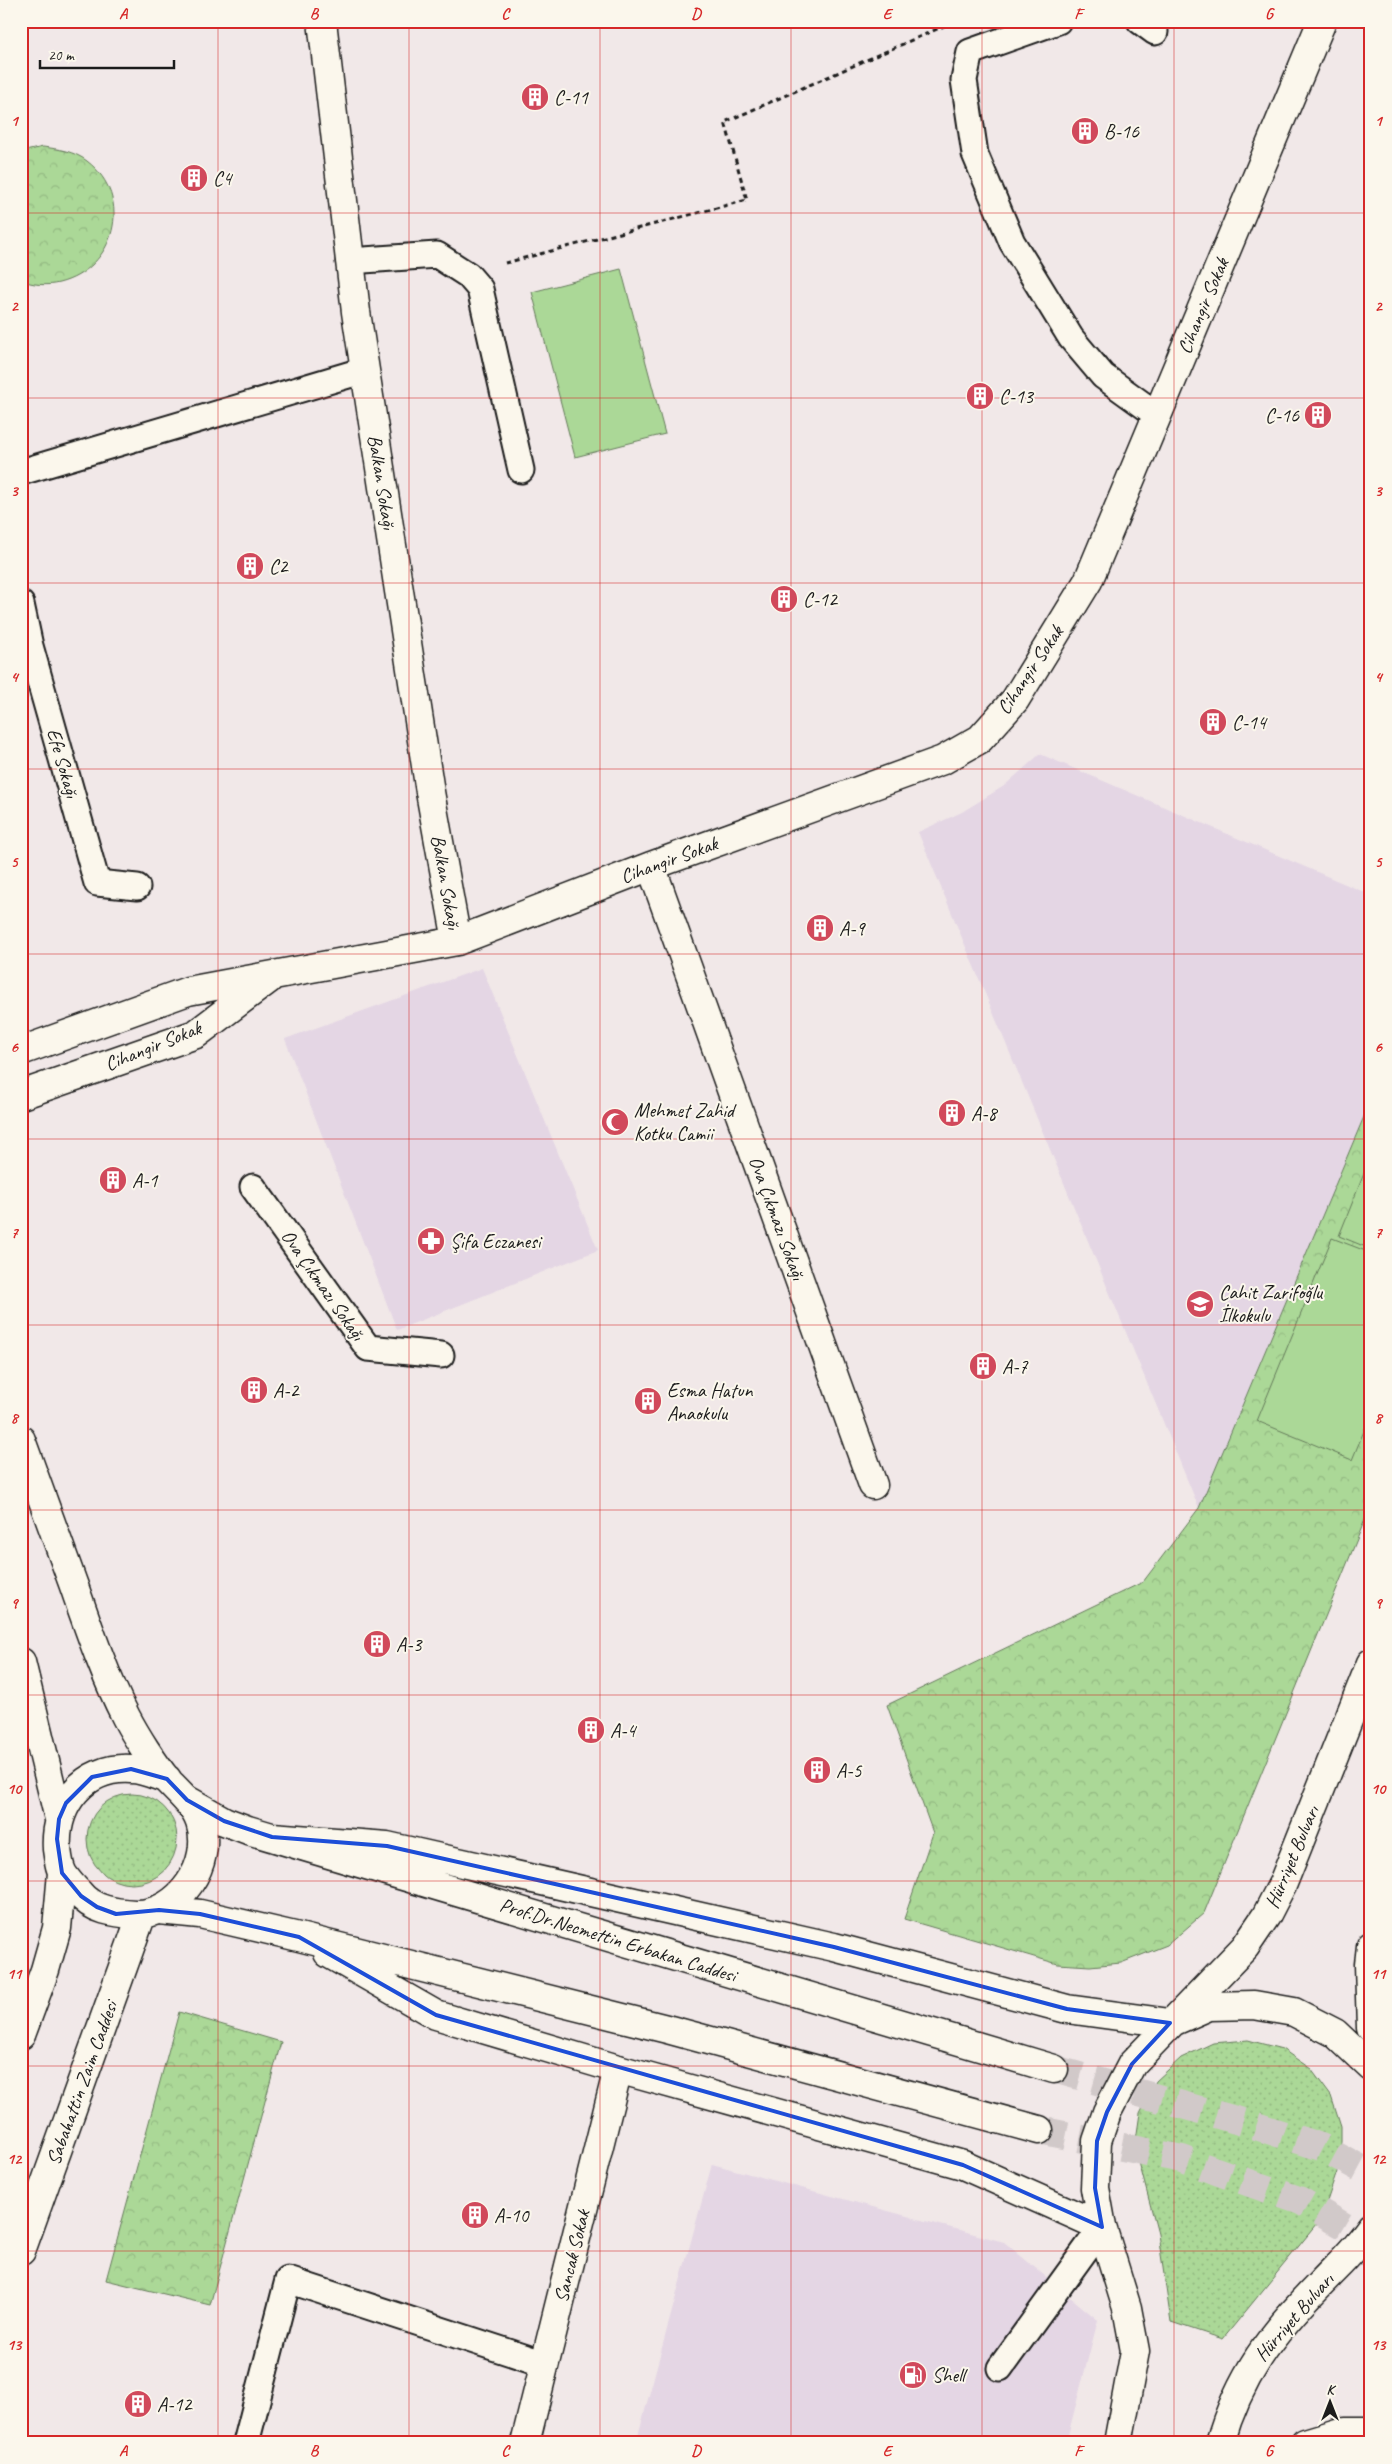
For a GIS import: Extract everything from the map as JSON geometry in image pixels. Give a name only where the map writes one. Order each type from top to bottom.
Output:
[{"type":"main road","name":"Balkan Sokağı","points":[[322,21],[349,260],[365,370],[430,792],[457,942]]},
{"type":"main road","name":"Cihangir Sokak","points":[[21,1051],[188,991],[457,942],[651,866],[943,760],[980,739],[1015,700],[1088,581],[1322,21]]},
{"type":"main road","name":"Ova Çıkmazı Sokağı","points":[[651,866],[874,1485]]},
{"type":"main road","name":"Cihangir Sokak","points":[[21,1095],[196,1034],[274,976]]},
{"type":"main road","name":"Prof.Dr.Necmettin Erbakan Caddesi","points":[[21,1440],[97,1653],[126,1718],[167,1779],[187,1800],[200,1822],[201,1858],[185,1890],[151,1912]]},
{"type":"main road","name":"Prof.Dr.Necmettin Erbakan Caddesi","points":[[21,1662],[59,1819]]},
{"type":"main road","name":"Hürriyet Bulvarı","points":[[1102,2227],[1095,2188],[1097,2142],[1107,2112],[1132,2064],[1245,1947],[1266,1916],[1283,1883],[1371,1663]]},
{"type":"main road","name":"Prof.Dr.Necmettin Erbakan Caddesi","points":[[62,1873],[57,1839],[59,1819],[66,1803],[78,1788],[92,1777],[112,1770],[131,1769],[167,1779]]},
{"type":"main road","name":"Prof.Dr.Necmettin Erbakan Caddesi","points":[[187,1800],[224,1821],[272,1837],[1054,2069]]},
{"type":"main road","points":[[272,1837],[387,1846],[834,1947],[1067,2009],[1170,2023],[1209,2006],[1254,2005],[1294,2012],[1335,2033],[1371,2067]]},
{"type":"main road","points":[[62,1873],[82,1896],[97,1907],[116,1914],[151,1912],[200,1914],[299,1936],[676,2032],[1039,2130]]},
{"type":"main road","points":[[21,2035],[45,1970],[57,1928],[62,1873]]},
{"type":"main road","name":"Sabahattin Zaim Caddesi","points":[[21,2251],[151,1912]]},
{"type":"main road","points":[[299,1936],[436,2015],[618,2070],[963,2165],[1102,2227],[1127,2308],[1135,2351],[1118,2443]]},
{"type":"main road","points":[[1371,1946],[1369,1964],[1371,2028]]},
{"type":"main road","name":"Sancak Sokak","points":[[525,2443],[618,2070]]},
{"type":"main road","name":"Hürriyet Bulvarı","points":[[1220,2443],[1229,2412],[1249,2371],[1266,2345],[1320,2284],[1349,2256],[1371,2227]]},
{"type":"main road","points":[[1305,2443],[1345,2431],[1371,2432]]},
{"type":"lane","points":[[1058,21],[970,52],[964,80],[975,154],[1012,242],[1071,338],[1103,376],[1157,415]]},
{"type":"lane","points":[[349,260],[437,255],[468,275],[480,290],[521,470]]},
{"type":"lane","points":[[21,472],[365,370]]},
{"type":"lane","name":"Efe Sokağı","points":[[21,604],[30,646],[97,883],[136,886]]},
{"type":"lane","name":"Ova Çıkmazı Sokağı","points":[[253,1187],[368,1348],[441,1355]]},
{"type":"lane","points":[[1000,2368],[1102,2227]]},
{"type":"lane","points":[[246,2443],[288,2280],[545,2364]]},
{"type":"path","points":[[468,275],[747,200],[725,122],[950,23]]},
{"type":"highlighted area","points":[[131,1769],[167,1779],[187,1800],[224,1821],[272,1837],[387,1846],[834,1947],[1067,2009],[1170,2023],[1132,2064],[1107,2112],[1097,2141],[1095,2188],[1102,2227],[963,2165],[436,2015],[299,1937],[200,1914],[159,1910],[116,1914],[97,1907],[81,1896],[62,1873],[57,1839],[59,1819],[66,1803],[92,1777]]},
{"type":"shaded area","name":"Cahit Zarifoğlu İlkokulu","points":[[1040,754],[1371,895],[1371,1100],[1199,1508],[918,832],[962,812],[1004,786]]},
{"type":"shaded area","points":[[482,968],[598,1250],[397,1330],[285,1039]]},
{"type":"shaded area","points":[[712,2164],[1004,2242],[1098,2320],[1066,2443],[636,2443]]},
{"type":"green space","points":[[43,147],[71,153],[87,161],[102,176],[111,194],[114,212],[112,231],[105,248],[94,263],[78,275],[59,283],[45,285],[21,280],[21,152]]},
{"type":"green space","points":[[621,269],[665,434],[575,457],[532,292]]},
{"type":"green space","points":[[1371,1100],[1371,1505],[1204,1913],[1167,1945],[1121,1963],[1090,1966],[1058,1964],[904,1919],[933,1833],[887,1705],[1143,1582],[1199,1508]]},
{"type":"green space","points":[[1371,1156],[1371,1249],[1339,1236]]},
{"type":"green space","points":[[1332,1238],[1371,1253],[1371,1414],[1352,1460],[1257,1421]]},
{"type":"green space","points":[[123,1794],[141,1794],[157,1801],[170,1814],[177,1830],[177,1848],[170,1864],[157,1877],[141,1884],[123,1884],[107,1877],[94,1864],[87,1848],[87,1830],[94,1814],[107,1801]]},
{"type":"green space","points":[[179,2012],[281,2042],[210,2305],[106,2280]]},
{"type":"green space","points":[[1248,2040],[1282,2049],[1311,2069],[1331,2096],[1341,2127],[1341,2160],[1321,2219],[1223,2339],[1171,2322],[1158,2234],[1135,2147],[1140,2113],[1156,2081],[1181,2058],[1213,2043]]},
{"type":"tunnel","points":[[1054,2069],[1250,2124],[1321,2147],[1371,2174]]},
{"type":"tunnel","points":[[1039,2130],[1182,2159],[1301,2201],[1371,2242]]},
{"type":"place","name":"C-11","points":[[535,97]]},
{"type":"place","name":"B-16","points":[[1085,131]]},
{"type":"place","name":"C4","points":[[194,178]]},
{"type":"place","name":"C-13","points":[[980,396]]},
{"type":"place","name":"C-16","points":[[1318,415]]},
{"type":"place","name":"C2","points":[[250,566]]},
{"type":"place","name":"C-12","points":[[784,599]]},
{"type":"place","name":"C-14","points":[[1213,722]]},
{"type":"place","name":"A-9","points":[[820,928]]},
{"type":"place","name":"A-8","points":[[952,1113]]},
{"type":"place","name":"Mehmet Zahid Kotku Camii","points":[[615,1122]]},
{"type":"place","name":"A-1","points":[[113,1180]]},
{"type":"place","name":"Şifa Eczanesi","points":[[431,1241]]},
{"type":"place","name":"Cahit Zarifoğlu İlkokulu","points":[[1200,1304]]},
{"type":"place","name":"A-7","points":[[983,1366]]},
{"type":"place","name":"A-2","points":[[254,1390]]},
{"type":"place","name":"Esma Hatun Anaokulu","points":[[648,1401]]},
{"type":"place","name":"A-3","points":[[377,1644]]},
{"type":"place","name":"A-4","points":[[591,1730]]},
{"type":"place","name":"A-5","points":[[817,1770]]},
{"type":"place","name":"A-10","points":[[475,2215]]},
{"type":"place","name":"Shell","points":[[913,2375]]},
{"type":"place","name":"A-12","points":[[138,2404]]}]
